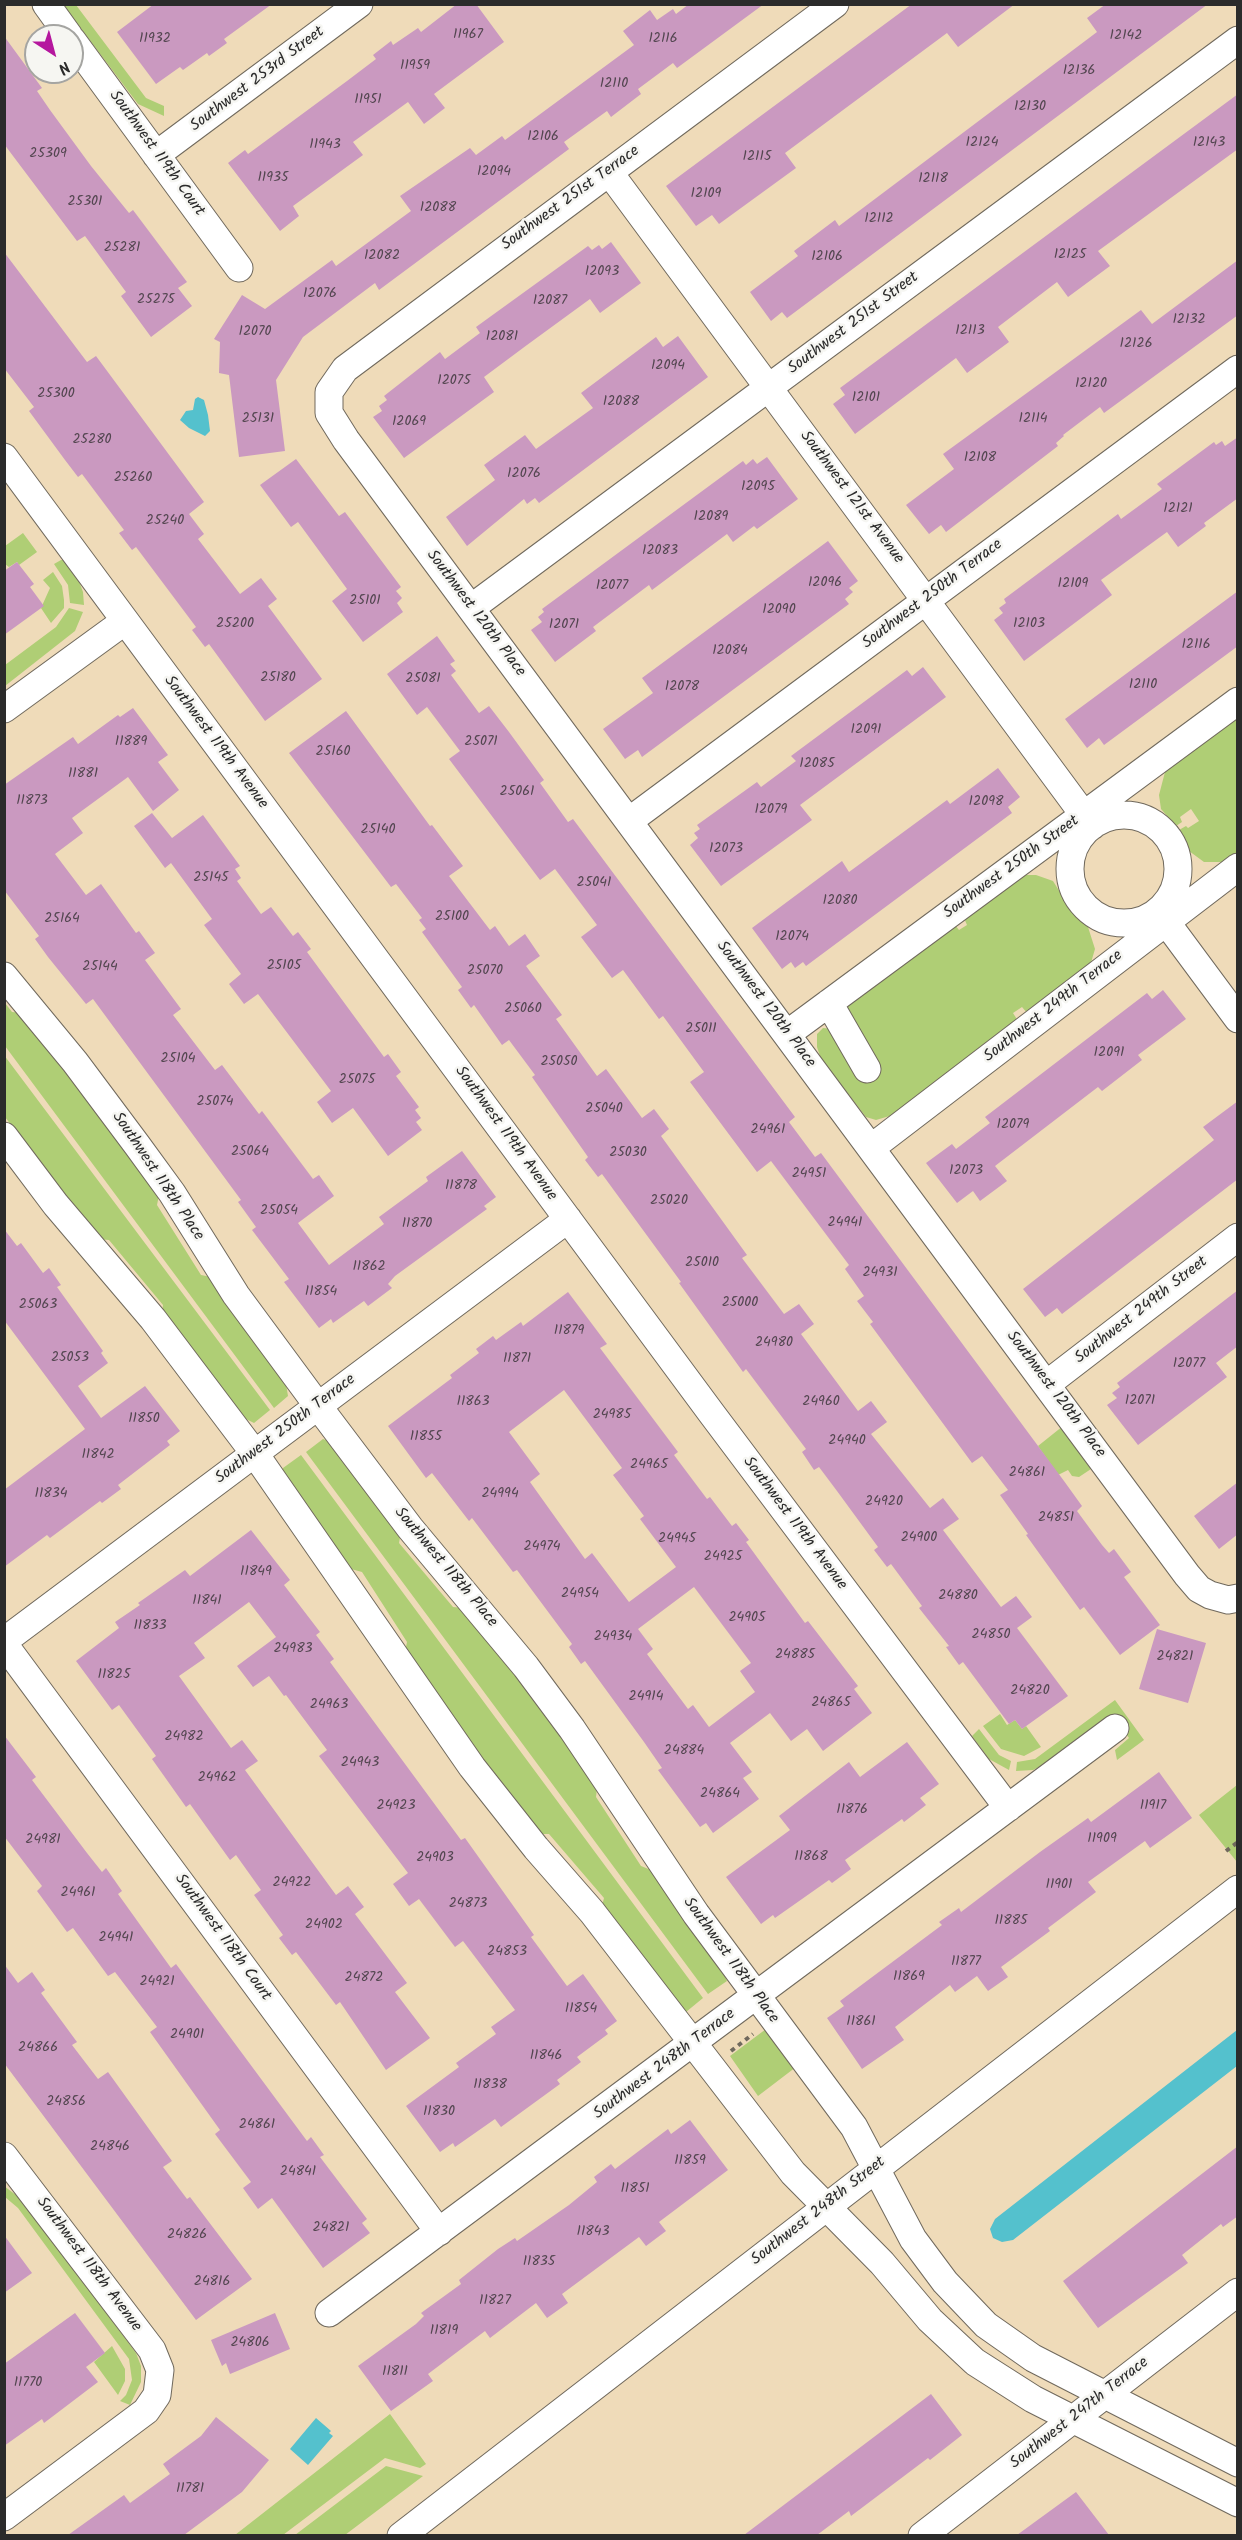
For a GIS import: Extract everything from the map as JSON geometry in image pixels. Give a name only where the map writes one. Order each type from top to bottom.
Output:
[{"type":"street","points":[[45,4],[60,24]]},
{"type":"street","name":"Southwest 253rd Street","points":[[156,155],[359,4]]},
{"type":"street","name":"Southwest 251st Terrace","points":[[328,408],[331,386],[345,369],[835,4]]},
{"type":"street","name":"Southwest 251st Street","points":[[471,608],[1238,40]]},
{"type":"street","name":"Southwest 119th Court","points":[[84,56],[239,268]]},
{"type":"street","name":"Southwest 121st Avenue","points":[[609,172],[927,599],[1088,820]]},
{"type":"street","name":"Southwest 250th Terrace","points":[[628,821],[1238,369]]},
{"type":"street","name":"Southwest 120th Place","points":[[328,408],[334,424],[1187,1575],[1199,1589],[1210,1595],[1228,1600],[1238,1598]]},
{"type":"street","name":"Southwest 119th Avenue","points":[[4,457],[568,1219],[1008,1808]]},
{"type":"street","points":[[4,709],[125,621]]},
{"type":"street","name":"Southwest 250th Street","points":[[787,1034],[1088,820],[1238,701]]},
{"type":"street","points":[[1123,815],[1173,831],[1178,875],[1162,916],[1127,923],[1104,919],[1085,907],[1073,888],[1070,865],[1088,820],[1123,815]]},
{"type":"street","name":"Southwest 249th Terrace","points":[[872,1148],[1162,916],[1238,867]]},
{"type":"street","points":[[1162,916],[1238,1018]]},
{"type":"street","name":"Southwest 118th Place","points":[[4,976],[75,1062],[137,1145],[172,1193],[236,1295],[410,1528],[526,1666],[572,1729],[656,1858],[854,2127],[920,2250],[960,2299],[986,2325],[1013,2345],[1102,2396],[1238,2463]]},
{"type":"street","points":[[829,1003],[867,1069]]},
{"type":"street","points":[[4,1136],[70,1222],[153,1319],[255,1454],[466,1759],[532,1842],[592,1912],[786,2164],[889,2271],[930,2320],[965,2354],[1013,2388],[1238,2503]]},
{"type":"street","name":"Southwest 250th Terrace","points":[[4,1643],[568,1219]]},
{"type":"street","name":"Southwest 249th Street","points":[[1047,1384],[1238,1237]]},
{"type":"street","name":"Southwest 118th Court","points":[[4,1643],[439,2232]]},
{"type":"street","name":"Southwest 248th Terrace","points":[[329,2313],[694,2044],[1115,1728]]},
{"type":"street","name":"Southwest 248th Street","points":[[415,2531],[827,2206],[1238,1889]]},
{"type":"street","name":"Southwest 118th Avenue","points":[[4,2156],[152,2350],[160,2366],[156,2395],[140,2417],[4,2517]]},
{"type":"street","name":"Southwest 247th Terrace","points":[[922,2535],[1238,2292]]},
{"type":"path","points":[[1226,1851],[1238,1842]]},
{"type":"path","points":[[728,2053],[755,2033]]},
{"type":"green space","points":[[63,5],[76,5],[146,98],[164,106],[164,116],[138,104],[84,33],[84,24],[77,24]]},
{"type":"green space","points":[[23,533],[37,552],[19,565],[17,562],[9,567],[5,564],[5,546]]},
{"type":"green space","points":[[65,560],[77,576],[83,592],[84,605],[70,603],[68,585],[54,564]]},
{"type":"green space","points":[[53,572],[62,586],[64,608],[51,623],[41,608],[50,588],[43,580]]},
{"type":"green space","points":[[69,608],[83,612],[75,631],[5,686],[5,665],[56,627]]},
{"type":"green space","points":[[1237,717],[1237,852],[1223,862],[1204,862],[1189,851],[1179,830],[1186,826],[1188,828],[1199,821],[1191,809],[1180,817],[1182,822],[1176,826],[1161,809],[1159,795],[1165,772],[1170,767]]},
{"type":"green space","points":[[1026,875],[1036,875],[1053,881],[1068,905],[1088,927],[1095,949],[1090,966],[1028,1014],[1022,1007],[1013,1013],[1018,1021],[893,1115],[876,1120],[866,1117],[821,1059],[817,1047],[817,1034],[823,1028],[833,1029],[848,1005],[955,925],[959,930],[967,925],[964,918]]},
{"type":"green space","points":[[5,1003],[12,1012],[22,1013],[159,1195],[157,1205],[201,1275],[211,1277],[286,1384],[288,1396],[274,1408],[5,1046]]},
{"type":"green space","points":[[4,1055],[270,1410],[254,1423],[238,1415],[162,1314],[163,1305],[109,1240],[97,1239],[5,1117]]},
{"type":"green space","points":[[1063,1426],[1094,1467],[1079,1477],[1072,1476],[1068,1470],[1058,1475],[1038,1446]]},
{"type":"green space","points":[[323,1439],[328,1441],[401,1532],[399,1543],[453,1607],[463,1608],[557,1728],[597,1788],[596,1797],[641,1866],[651,1870],[727,1981],[708,1994],[306,1452]]},
{"type":"green space","points":[[301,1455],[703,1998],[686,2012],[681,2009],[602,1906],[604,1898],[549,1834],[539,1834],[498,1783],[405,1652],[407,1642],[362,1572],[351,1569],[283,1472],[283,1468]]},
{"type":"green space","points":[[1115,1700],[1144,1740],[1117,1760],[1115,1750],[1129,1738],[1111,1715],[1047,1763],[1033,1770],[1016,1771],[1017,1762],[1035,1759]]},
{"type":"green space","points":[[1000,1714],[1007,1725],[1015,1720],[1022,1729],[1026,1726],[1041,1747],[1024,1756],[1001,1749],[983,1726]]},
{"type":"green space","points":[[979,1729],[999,1755],[1011,1761],[1009,1770],[989,1759],[972,1736]]},
{"type":"green space","points":[[1237,1785],[1237,1862],[1199,1815]]},
{"type":"green space","points":[[766,2029],[796,2067],[758,2096],[730,2056]]},
{"type":"green space","points":[[4,2186],[24,2201],[136,2353],[141,2366],[141,2382],[130,2405],[120,2401],[126,2395],[132,2380],[129,2359],[18,2208],[5,2197]]},
{"type":"green space","points":[[112,2346],[125,2369],[125,2381],[118,2395],[94,2362]]},
{"type":"green space","points":[[390,2414],[426,2464],[420,2468],[385,2458],[283,2535],[235,2535]]},
{"type":"green space","points":[[386,2466],[423,2476],[345,2535],[295,2535]]},
{"type":"water","points":[[198,397],[204,400],[208,415],[210,431],[205,436],[189,428],[180,420],[186,411],[193,410],[195,399]]},
{"type":"water","points":[[1237,2030],[1237,2066],[1013,2240],[1002,2242],[993,2238],[990,2229],[995,2219]]},
{"type":"water","points":[[316,2418],[331,2431],[329,2433],[333,2436],[308,2465],[290,2449]]},
{"type":"building","points":[[154,4],[272,4],[224,39],[227,43],[209,56],[207,53],[183,70],[180,67],[156,84],[117,32]]},
{"type":"building","points":[[457,4],[476,4],[504,42],[434,94],[445,108],[424,124],[408,102],[353,142],[363,155],[293,206],[299,216],[280,231],[228,163],[245,150],[248,154],[347,81],[376,59],[373,55],[391,41],[393,45],[418,28],[421,32]]},
{"type":"building","points":[[689,4],[764,4],[677,68],[673,63],[638,89],[641,94],[611,117],[607,111],[564,142],[569,149],[379,290],[375,283],[303,337],[276,380],[285,451],[239,457],[229,375],[219,373],[220,342],[214,339],[242,295],[265,309],[332,260],[336,266],[411,211],[400,196],[470,148],[476,155],[502,136],[505,140],[634,45],[623,31],[650,10],[657,20],[673,9],[676,14]]},
{"type":"building","points":[[912,4],[1015,4],[958,47],[947,33],[785,153],[796,168],[719,224],[712,215],[696,226],[666,186]]},
{"type":"building","points":[[1106,4],[1208,4],[787,318],[782,312],[771,321],[750,292],[798,256],[794,251],[835,220],[839,226],[1097,32],[1087,18]]},
{"type":"building","points":[[4,36],[24,63],[24,84],[39,84],[42,88],[37,91],[91,166],[129,213],[133,210],[187,282],[178,288],[192,306],[151,337],[121,296],[126,292],[85,236],[77,241],[4,144]]},
{"type":"building","points":[[1238,94],[1238,149],[1098,251],[1110,266],[1068,297],[1057,282],[998,327],[1009,342],[967,373],[956,358],[855,434],[833,404],[845,395],[840,388]]},
{"type":"building","points":[[611,242],[641,283],[600,313],[590,299],[527,345],[484,377],[494,392],[404,458],[373,417],[382,411],[379,406],[387,400],[384,396],[440,352],[445,359],[480,333],[476,327],[588,246],[592,250],[599,245],[602,249]]},
{"type":"building","points":[[4,252],[87,362],[96,356],[204,502],[189,514],[204,534],[198,539],[240,594],[261,578],[277,599],[268,606],[322,679],[265,721],[209,644],[205,647],[192,630],[196,627],[136,547],[132,550],[119,533],[124,530],[82,474],[78,477],[65,460],[29,411],[34,407],[4,368]]},
{"type":"building","points":[[1238,260],[1238,315],[1104,413],[1100,407],[1063,435],[1056,443],[1058,446],[946,532],[941,525],[929,534],[906,505],[954,469],[943,454],[1141,310],[1152,324]]},
{"type":"building","points":[[678,336],[708,377],[539,503],[535,498],[527,504],[524,499],[467,546],[446,517],[495,480],[484,465],[525,435],[536,449],[593,408],[581,393],[656,337],[663,347]]},
{"type":"building","points":[[1238,437],[1238,498],[1204,523],[1206,526],[1178,547],[1167,532],[1101,580],[1112,595],[1024,661],[994,620],[1003,613],[999,608],[1006,603],[1004,599],[1118,514],[1121,519],[1162,489],[1157,484],[1214,442],[1216,445],[1222,441],[1225,446]]},
{"type":"building","points":[[767,457],[798,499],[757,529],[754,526],[733,542],[727,534],[652,590],[649,585],[593,627],[596,631],[555,662],[531,630],[542,622],[538,617],[544,612],[542,609],[743,461],[746,465],[753,459],[757,464]]},
{"type":"building","points":[[296,459],[339,516],[345,512],[401,587],[396,591],[402,598],[397,603],[403,612],[363,642],[332,601],[347,589],[298,522],[291,527],[260,485]]},
{"type":"building","points":[[828,541],[858,581],[849,588],[853,592],[845,599],[849,604],[642,757],[638,750],[625,759],[603,729],[653,693],[642,678]]},
{"type":"building","points":[[17,562],[34,584],[30,587],[44,606],[4,635],[4,571]]},
{"type":"building","points":[[1238,591],[1238,646],[1104,745],[1099,738],[1087,748],[1065,719]]},
{"type":"building","points":[[437,636],[455,661],[450,664],[456,671],[451,675],[479,713],[489,706],[509,732],[544,780],[540,783],[568,822],[573,819],[795,1117],[789,1122],[815,1157],[821,1153],[1064,1481],[1082,1506],[1077,1511],[1102,1545],[1109,1553],[1114,1549],[1131,1572],[1124,1577],[1160,1625],[1120,1655],[1084,1607],[1080,1610],[1026,1535],[1028,1534],[1000,1495],[1008,1490],[982,1456],[972,1463],[870,1324],[873,1322],[857,1301],[864,1296],[845,1269],[849,1265],[771,1161],[757,1172],[690,1082],[704,1072],[663,1016],[659,1019],[623,970],[612,978],[581,937],[597,925],[555,869],[540,880],[449,759],[460,751],[427,707],[417,715],[387,674]]},
{"type":"building","points":[[923,667],[946,697],[800,805],[812,820],[721,886],[690,845],[698,838],[694,833],[700,829],[697,825],[757,782],[761,787],[796,761],[791,756],[907,670],[912,676]]},
{"type":"building","points":[[133,708],[168,755],[158,762],[179,790],[153,811],[128,777],[72,818],[83,833],[55,854],[86,895],[101,884],[136,933],[139,931],[155,953],[145,960],[181,1009],[173,1015],[215,1070],[222,1065],[259,1114],[262,1111],[313,1179],[319,1175],[334,1196],[298,1223],[329,1265],[384,1224],[379,1217],[428,1181],[426,1177],[462,1151],[496,1197],[484,1206],[487,1209],[395,1276],[388,1284],[392,1288],[368,1306],[364,1301],[333,1323],[331,1319],[319,1328],[284,1282],[289,1279],[252,1230],[256,1227],[238,1202],[241,1200],[93,999],[86,1004],[48,957],[35,939],[39,936],[4,890],[4,785],[73,737],[78,744],[118,715],[120,717]]},
{"type":"building","points":[[346,711],[430,826],[432,825],[463,866],[449,876],[490,930],[495,926],[509,946],[525,934],[540,956],[526,966],[562,1015],[556,1019],[597,1076],[606,1069],[642,1118],[654,1109],[669,1129],[661,1136],[747,1255],[742,1258],[784,1314],[799,1304],[814,1324],[801,1334],[858,1411],[871,1401],[887,1422],[871,1434],[930,1508],[943,1498],[959,1519],[943,1530],[1001,1607],[1016,1596],[1032,1617],[1017,1628],[1068,1696],[1022,1729],[1015,1720],[1009,1724],[963,1662],[959,1665],[946,1647],[949,1646],[919,1608],[922,1606],[891,1564],[887,1567],[874,1550],[878,1547],[837,1491],[819,1467],[814,1470],[802,1452],[806,1449],[746,1369],[743,1372],[602,1174],[598,1177],[585,1160],[588,1157],[532,1077],[535,1075],[509,1040],[502,1045],[474,1005],[471,1008],[458,990],[462,987],[422,932],[426,929],[419,920],[422,918],[396,884],[391,887],[289,753]]},
{"type":"building","points":[[998,768],[1020,797],[1008,807],[1012,813],[806,966],[803,962],[795,968],[791,962],[782,969],[752,928],[842,861],[849,872],[947,800],[950,804]]},
{"type":"building","points":[[152,813],[172,838],[203,815],[240,866],[235,869],[241,878],[237,881],[261,914],[271,907],[293,936],[298,932],[311,949],[307,952],[384,1057],[388,1054],[401,1072],[396,1076],[419,1107],[415,1110],[421,1118],[416,1122],[422,1130],[388,1156],[353,1108],[332,1123],[317,1102],[331,1091],[258,994],[244,1004],[229,984],[241,974],[204,925],[212,919],[171,863],[165,868],[134,826]]},
{"type":"building","points":[[1163,990],[1186,1019],[1138,1055],[1142,1060],[1102,1091],[1098,1087],[995,1166],[1007,1181],[980,1201],[973,1191],[957,1203],[926,1163],[952,1144],[956,1149],[990,1123],[985,1117],[1147,993],[1152,999]]},
{"type":"building","points":[[1238,1101],[1238,1179],[1062,1314],[1057,1308],[1045,1317],[1023,1289],[1214,1140],[1203,1127]]},
{"type":"building","points":[[4,1229],[17,1246],[21,1243],[43,1273],[49,1268],[61,1285],[57,1287],[103,1351],[101,1353],[108,1363],[78,1386],[101,1418],[145,1386],[180,1431],[167,1441],[170,1445],[118,1485],[121,1489],[102,1503],[100,1501],[50,1538],[47,1535],[4,1567],[4,1490],[85,1429],[4,1320]]},
{"type":"building","points":[[1238,1290],[1238,1346],[1216,1363],[1227,1377],[1138,1445],[1107,1405],[1117,1398],[1112,1393],[1120,1387],[1117,1383]]},
{"type":"building","points":[[568,1292],[607,1344],[600,1348],[678,1452],[674,1455],[707,1499],[710,1497],[732,1526],[736,1523],[749,1540],[746,1542],[805,1623],[808,1621],[858,1686],[854,1689],[872,1713],[823,1751],[807,1729],[791,1741],[770,1713],[730,1743],[752,1772],[743,1778],[759,1799],[713,1833],[706,1823],[700,1827],[658,1770],[662,1768],[644,1742],[585,1661],[581,1664],[569,1647],[572,1644],[517,1570],[513,1572],[472,1518],[469,1521],[432,1473],[426,1478],[388,1426],[452,1378],[450,1375],[479,1353],[476,1349],[493,1336],[496,1340],[521,1322],[523,1326]],"holes":[[[564,1390],[622,1468],[613,1475],[644,1516],[640,1519],[676,1567],[629,1602],[592,1553],[585,1559],[530,1482],[540,1474],[509,1432]],[[694,1587],[751,1663],[740,1671],[755,1692],[709,1727],[693,1705],[688,1709],[647,1654],[653,1649],[638,1629]]]},
{"type":"building","points":[[1238,1482],[1238,1534],[1219,1549],[1194,1516]]},
{"type":"building","points":[[251,1530],[290,1580],[284,1585],[320,1632],[316,1635],[334,1659],[330,1662],[461,1840],[465,1838],[534,1935],[531,1937],[567,1986],[583,1974],[617,2021],[605,2030],[608,2034],[577,2057],[581,2062],[557,2080],[560,2084],[501,2127],[495,2119],[455,2147],[453,2143],[440,2152],[406,2106],[459,2067],[456,2063],[496,2034],[491,2027],[515,2010],[463,1941],[455,1947],[419,1899],[409,1906],[393,1884],[408,1873],[319,1756],[327,1750],[286,1695],[284,1696],[269,1676],[253,1687],[237,1666],[276,1637],[249,1602],[194,1643],[205,1658],[179,1676],[231,1748],[242,1740],[258,1761],[245,1770],[336,1895],[348,1886],[364,1907],[355,1914],[407,1983],[395,1992],[430,2038],[386,2070],[340,2002],[336,2005],[296,1952],[292,1955],[279,1938],[283,1935],[254,1895],[261,1890],[236,1855],[230,1860],[190,1804],[186,1807],[152,1759],[156,1756],[119,1705],[112,1710],[76,1661],[119,1628],[115,1622],[140,1605],[138,1603],[185,1570],[190,1576]]},
{"type":"building","points":[[1157,1629],[1206,1643],[1188,1703],[1139,1689]]},
{"type":"building","points":[[4,1735],[36,1777],[32,1780],[87,1853],[102,1872],[106,1868],[122,1891],[118,1894],[171,1968],[176,1964],[307,2141],[311,2137],[324,2155],[320,2157],[367,2219],[362,2223],[370,2233],[323,2268],[272,2198],[258,2209],[243,2188],[251,2182],[215,2134],[220,2130],[150,2032],[157,2027],[115,1972],[108,1976],[73,1928],[67,1932],[37,1891],[42,1886],[4,1836]]},
{"type":"building","points":[[907,1742],[939,1784],[920,1798],[926,1805],[904,1822],[902,1819],[845,1860],[851,1869],[832,1883],[829,1880],[775,1918],[773,1915],[761,1924],[726,1877],[790,1830],[779,1816],[849,1762],[860,1777]]},
{"type":"building","points":[[1159,1772],[1192,1818],[1150,1848],[1145,1841],[1088,1882],[1096,1892],[1048,1928],[1050,1931],[1001,1967],[1008,1977],[988,1991],[977,1976],[955,1992],[950,1985],[895,2027],[904,2040],[862,2069],[827,2018],[844,2006],[840,2001],[942,1925],[939,1922],[959,1908],[961,1912],[1088,1818],[1091,1822]]},
{"type":"building","points":[[4,1964],[18,1983],[32,1972],[45,1990],[41,1993],[77,2042],[72,2045],[98,2079],[108,2072],[172,2161],[163,2167],[187,2199],[190,2197],[252,2279],[196,2320],[4,2063]]},
{"type":"building","points":[[690,2120],[728,2170],[659,2222],[666,2231],[646,2246],[639,2237],[562,2294],[568,2303],[547,2318],[536,2303],[490,2338],[485,2331],[428,2374],[433,2381],[391,2411],[358,2366],[416,2324],[424,2316],[421,2313],[461,2284],[459,2280],[498,2249],[515,2238],[517,2241],[569,2205],[597,2182],[594,2177],[611,2164],[615,2169],[668,2129],[671,2134]]},
{"type":"building","points":[[1238,2146],[1238,2216],[1223,2227],[1221,2224],[1182,2255],[1188,2263],[1098,2328],[1063,2281]]},
{"type":"building","points":[[4,2235],[32,2273],[4,2293]]},
{"type":"building","points":[[75,2313],[105,2353],[86,2367],[98,2382],[44,2423],[42,2419],[4,2446],[4,2364]]},
{"type":"building","points":[[275,2313],[290,2349],[230,2374],[226,2363],[222,2366],[211,2340]]},
{"type":"building","points":[[931,2394],[962,2435],[930,2460],[928,2458],[851,2516],[849,2511],[817,2535],[744,2535]]},
{"type":"building","points":[[216,2417],[269,2460],[242,2492],[184,2535],[68,2535],[124,2495],[130,2503],[170,2474],[163,2464],[201,2436]]},
{"type":"building","points":[[1076,2492],[1109,2535],[1017,2535]]}]
